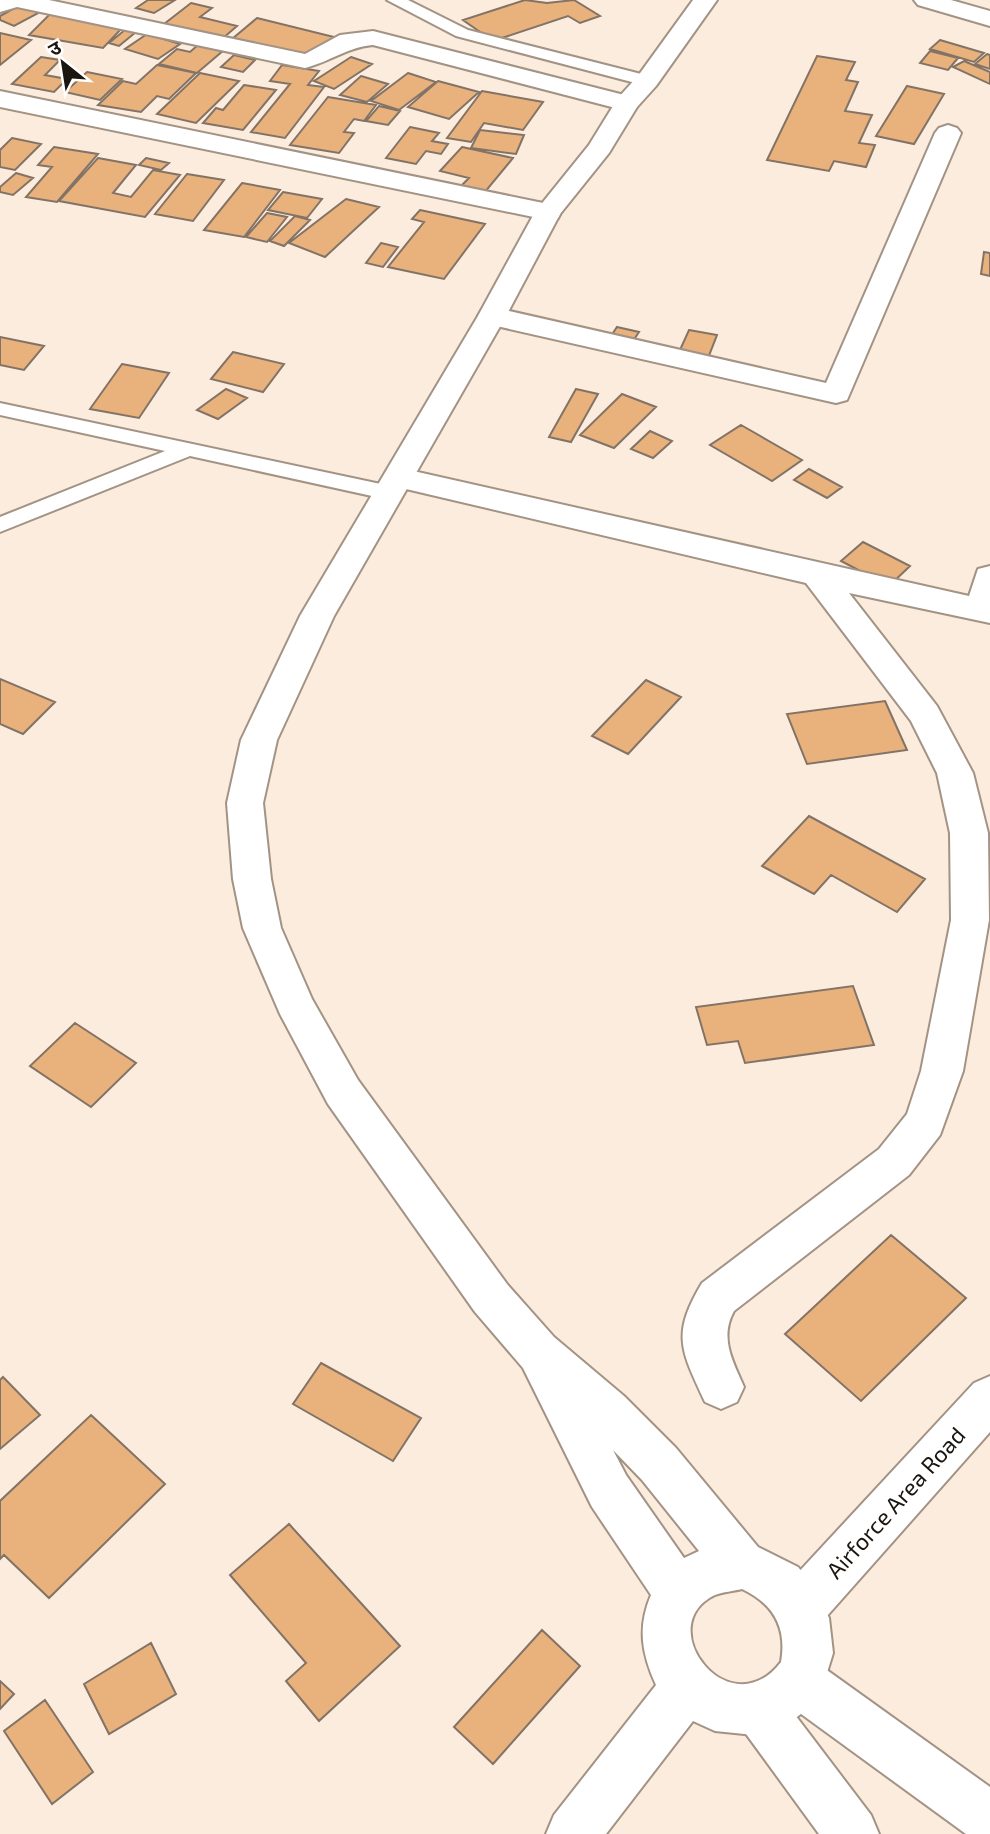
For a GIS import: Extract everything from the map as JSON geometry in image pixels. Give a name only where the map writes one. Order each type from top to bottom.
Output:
[{"type":"street","points":[[0,5],[16,0],[305,61],[317,58],[349,40],[373,38],[637,92]]},
{"type":"street","points":[[705,0],[637,92],[600,148],[548,212],[395,486],[317,616],[259,740],[245,803],[252,879],[262,928],[294,1003],[343,1092],[468,1267],[538,1353],[608,1412],[659,1464],[741,1565]]},
{"type":"street","points":[[926,0],[990,19]]},
{"type":"street","points":[[0,99],[548,212]]},
{"type":"street","points":[[492,316],[836,394],[948,133]]},
{"type":"street","points":[[395,486],[986,611],[990,577]]},
{"type":"street","points":[[721,1388],[701,1340],[704,1318],[718,1297],[894,1162],[925,1122],[942,1071],[970,920],[969,833],[955,773],[925,715],[817,575]]},
{"type":"street","points":[[538,1353],[609,1492],[678,1592]]},
{"type":"street","name":"Airforce Area Road","points":[[801,1608],[990,1398]]},
{"type":"street","points":[[741,1565],[765,1572],[786,1587],[801,1608],[809,1632],[808,1658],[779,1695],[733,1710],[709,1702],[687,1686],[672,1664],[665,1639],[667,1615],[678,1592],[695,1576],[717,1566],[741,1565]]},
{"type":"street","points":[[573,1834],[687,1686]]},
{"type":"street","points":[[779,1695],[990,1819]]},
{"type":"street","points":[[779,1695],[852,1834]]},
{"type":"lane","points":[[395,0],[462,33],[637,92]]},
{"type":"lane","points":[[0,409],[187,450],[395,486]]},
{"type":"lane","points":[[0,525],[187,450]]},
{"type":"building","points":[[148,0],[175,0],[154,13],[136,8]]},
{"type":"building","points":[[525,0],[547,3],[574,0],[600,16],[580,23],[568,16],[493,41],[463,20]]},
{"type":"building","points":[[191,3],[212,8],[200,17],[237,26],[222,39],[164,24]]},
{"type":"building","points":[[20,5],[44,10],[14,26],[0,20],[0,16]]},
{"type":"building","points":[[50,14],[123,27],[103,48],[29,35]]},
{"type":"building","points":[[257,18],[334,37],[310,58],[232,39]]},
{"type":"building","points":[[126,29],[136,32],[119,46],[109,43]]},
{"type":"building","points":[[0,33],[31,40],[0,65]]},
{"type":"building","points":[[147,34],[180,44],[158,59],[125,49]]},
{"type":"building","points":[[940,40],[984,53],[974,62],[930,49]]},
{"type":"building","points":[[199,44],[224,50],[197,73],[159,64],[177,49],[190,52]]},
{"type":"building","points":[[930,51],[958,58],[948,70],[920,63]]},
{"type":"building","points":[[987,54],[990,55],[990,69],[975,64]]},
{"type":"building","points":[[234,55],[255,60],[243,72],[221,67]]},
{"type":"building","points":[[817,56],[855,62],[846,80],[858,82],[845,111],[872,115],[859,143],[875,145],[866,167],[834,161],[829,171],[767,160]]},
{"type":"building","points":[[41,57],[60,60],[45,75],[67,79],[54,92],[12,84]]},
{"type":"building","points":[[351,57],[372,64],[334,89],[314,81]]},
{"type":"building","points":[[964,61],[990,72],[990,84],[953,67]]},
{"type":"building","points":[[157,65],[196,73],[169,99],[157,96],[141,112],[98,105],[123,81],[136,84]]},
{"type":"building","points":[[282,65],[319,71],[308,85],[324,87],[285,138],[251,132],[290,84],[270,81]]},
{"type":"building","points":[[87,72],[122,79],[100,100],[65,92]]},
{"type":"building","points":[[200,73],[239,81],[196,123],[157,114]]},
{"type":"building","points":[[408,73],[436,82],[399,110],[371,101]]},
{"type":"building","points":[[361,76],[388,84],[367,102],[340,95]]},
{"type":"building","points":[[438,81],[479,92],[449,119],[408,107]]},
{"type":"building","points":[[244,85],[276,90],[243,130],[203,123],[216,108],[223,110]]},
{"type":"building","points":[[907,86],[944,94],[914,144],[876,136]]},
{"type":"building","points":[[482,91],[543,102],[523,130],[484,123],[471,142],[447,138]]},
{"type":"building","points":[[328,97],[376,105],[364,121],[354,119],[344,132],[354,133],[339,153],[290,145]]},
{"type":"building","points":[[379,106],[400,111],[388,125],[366,121]]},
{"type":"building","points":[[410,127],[439,133],[432,141],[448,144],[441,154],[426,151],[416,164],[386,158]]},
{"type":"building","points":[[480,130],[524,135],[516,154],[471,148]]},
{"type":"building","points":[[12,138],[41,144],[15,170],[0,167],[0,150]]},
{"type":"building","points":[[54,147],[98,154],[57,202],[26,197],[52,167],[38,165]]},
{"type":"building","points":[[462,147],[513,158],[485,192],[461,186],[469,178],[440,171]]},
{"type":"building","points":[[98,158],[136,165],[113,193],[131,197],[153,170],[180,175],[145,217],[59,201]]},
{"type":"building","points":[[146,158],[169,163],[161,170],[139,165]]},
{"type":"building","points":[[16,173],[33,178],[13,195],[0,192],[0,187]]},
{"type":"building","points":[[187,174],[224,180],[193,221],[155,214]]},
{"type":"building","points":[[242,183],[280,190],[244,237],[204,230]]},
{"type":"building","points":[[283,192],[322,199],[307,218],[268,210]]},
{"type":"building","points":[[346,199],[379,207],[325,257],[289,243]]},
{"type":"building","points":[[420,210],[485,224],[444,279],[388,267],[424,222],[412,219]]},
{"type":"building","points":[[267,213],[287,217],[267,242],[246,237]]},
{"type":"building","points":[[295,216],[310,220],[284,246],[270,241]]},
{"type":"building","points":[[381,243],[398,247],[383,267],[366,263]]},
{"type":"building","points":[[984,252],[990,253],[990,276],[981,274]]},
{"type":"building","points":[[617,327],[639,332],[631,344],[609,339]]},
{"type":"building","points":[[689,330],[717,335],[708,358],[679,352]]},
{"type":"building","points":[[0,337],[44,346],[24,370],[0,365]]},
{"type":"building","points":[[233,352],[284,364],[263,392],[211,379]]},
{"type":"building","points":[[122,364],[169,373],[139,418],[90,409]]},
{"type":"building","points":[[226,389],[247,398],[218,419],[197,410]]},
{"type":"building","points":[[576,389],[598,394],[571,442],[549,437]]},
{"type":"building","points":[[622,394],[656,407],[614,448],[580,435]]},
{"type":"building","points":[[741,425],[802,460],[772,481],[710,445]]},
{"type":"building","points":[[650,431],[672,441],[653,458],[631,449]]},
{"type":"building","points":[[809,469],[842,487],[827,498],[794,480]]},
{"type":"building","points":[[863,542],[910,566],[889,586],[841,561]]},
{"type":"building","points":[[0,679],[55,702],[23,734],[0,724]]},
{"type":"building","points":[[646,680],[681,697],[628,754],[592,736]]},
{"type":"building","points":[[885,701],[907,750],[807,764],[787,714]]},
{"type":"building","points":[[809,816],[925,879],[897,912],[831,875],[814,894],[762,866]]},
{"type":"building","points":[[853,986],[874,1045],[745,1063],[738,1041],[707,1045],[696,1007]]},
{"type":"building","points":[[75,1023],[136,1063],[91,1107],[30,1066]]},
{"type":"building","points":[[891,1235],[966,1298],[861,1401],[785,1334]]},
{"type":"building","points":[[321,1363],[421,1418],[393,1461],[293,1404]]},
{"type":"building","points":[[3,1377],[40,1415],[0,1449],[0,1380]]},
{"type":"building","points":[[91,1415],[165,1484],[49,1598],[4,1555],[0,1559],[0,1501]]},
{"type":"building","points":[[289,1524],[400,1646],[319,1721],[286,1681],[306,1663],[230,1575]]},
{"type":"building","points":[[542,1630],[580,1666],[493,1764],[454,1727]]},
{"type":"building","points":[[151,1643],[176,1694],[109,1734],[84,1684]]},
{"type":"building","points":[[0,1681],[14,1694],[0,1709]]},
{"type":"building","points":[[45,1700],[93,1772],[52,1804],[4,1731]]}]
